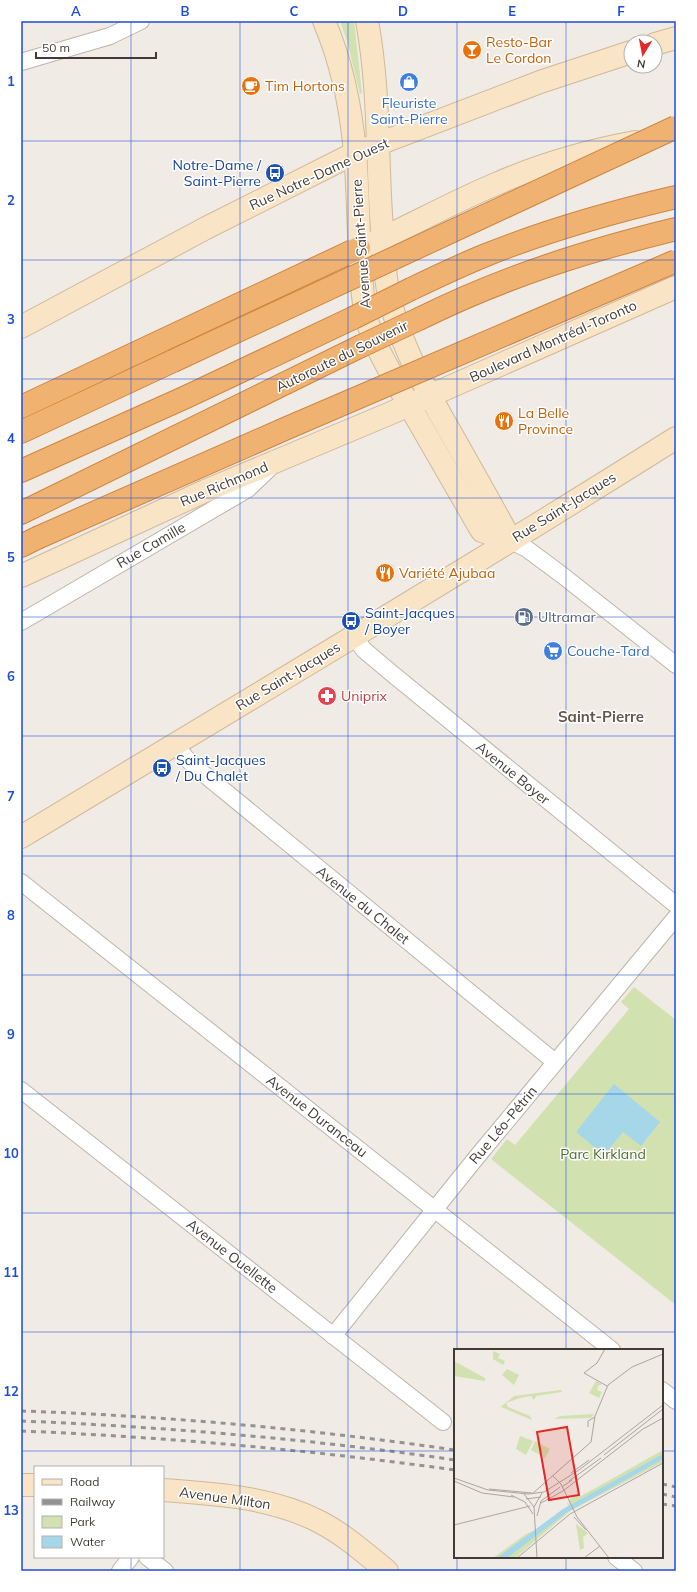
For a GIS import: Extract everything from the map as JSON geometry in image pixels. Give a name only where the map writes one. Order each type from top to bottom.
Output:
[{"type":"highway","points":[[21,432],[676,127]]},
{"type":"highway","points":[[21,471],[186,397],[485,255],[530,238],[592,219],[676,197]]},
{"type":"highway","name":"Autoroute du Souvenir","points":[[21,513],[359,347],[480,290],[529,271],[588,252],[676,229]]},
{"type":"highway","points":[[21,407],[359,248]]},
{"type":"highway","points":[[29,542],[287,428],[676,261]]},
{"type":"main road","name":"Avenue Saint-Pierre","points":[[324,21],[334,46],[343,78],[352,122],[363,298],[370,327],[381,355],[480,528],[482,531],[511,541]]},
{"type":"main road","name":"Avenue Saint-Pierre","points":[[367,21],[376,89],[382,238],[389,294],[394,318],[408,355],[511,541]]},
{"type":"main road","points":[[663,42],[676,38]]},
{"type":"main road","name":"Rue Notre-Dame Ouest","points":[[21,327],[206,228],[355,153],[540,82],[623,55]]},
{"type":"main road","points":[[359,248],[479,191],[555,162],[607,147],[676,136]]},
{"type":"main road","name":"Boulevard Montréal-Toronto","points":[[429,395],[676,287]]},
{"type":"main road","name":"Rue Richmond","points":[[21,576],[205,491],[409,405],[429,395]]},
{"type":"main road","name":"Rue Saint-Jacques","points":[[21,837],[354,637],[676,438]]},
{"type":"main road","points":[[21,1485],[34,1485]]},
{"type":"main road","name":"Avenue Milton","points":[[164,1490],[228,1496],[264,1502],[292,1510],[321,1522],[340,1534],[387,1571]]},
{"type":"street","points":[[21,62],[110,36],[141,21]]},
{"type":"street","name":"Rue Camille","points":[[21,622],[248,489],[276,461]]},
{"type":"street","name":"Avenue Saint-Pierre","points":[[511,541],[527,549],[562,575],[676,665]]},
{"type":"street","name":"Avenue Boyer","points":[[354,637],[364,650],[390,672],[676,905]]},
{"type":"street","name":"Avenue du Chalet","points":[[175,744],[186,758],[199,770],[555,1062]]},
{"type":"street","name":"Avenue Duranceau","points":[[21,882],[611,1349]]},
{"type":"street","name":"Rue Léo-Pétrin","points":[[333,1336],[434,1209],[676,917]]},
{"type":"street","name":"Avenue Ouellette","points":[[21,1090],[443,1422]]},
{"type":"street","points":[[663,1391],[676,1401]]},
{"type":"street","points":[[120,1571],[130,1558]]},
{"type":"street","points":[[148,1558],[165,1571]]},
{"type":"street","points":[[617,1558],[634,1571]]},
{"type":"green space","points":[[340,21],[354,21],[362,93],[360,94],[347,41]]},
{"type":"green space","name":"Parc Kirkland","points":[[634,987],[676,1020],[676,1305],[491,1159],[507,1139],[515,1145],[629,1009],[621,1002]]},
{"type":"water","points":[[614,1084],[660,1122],[641,1146],[623,1132],[604,1155],[576,1132]]},
{"type":"railway","points":[[21,1411],[130,1416],[238,1424],[401,1442],[454,1450]]},
{"type":"railway","points":[[21,1421],[184,1430],[293,1440],[454,1460]]},
{"type":"railway","points":[[21,1431],[238,1445],[347,1456],[454,1470]]},
{"type":"railway","points":[[663,1484],[676,1487]]},
{"type":"railway","points":[[663,1494],[676,1497]]},
{"type":"railway","points":[[663,1504],[676,1506]]},
{"type":"place","name":"Resto-Bar Le Cordon","points":[[472,50]]},
{"type":"place","name":"Fleuriste Saint-Pierre","points":[[409,82]]},
{"type":"place","name":"Tim Hortons","points":[[251,86]]},
{"type":"place","name":"Notre-Dame / Saint-Pierre","points":[[275,173]]},
{"type":"place","name":"La Belle Province","points":[[504,421]]},
{"type":"place","name":"Variété Ajubaa","points":[[385,573]]},
{"type":"place","name":"Ultramar","points":[[524,617]]},
{"type":"place","name":"Saint-Jacques / Boyer","points":[[351,621]]},
{"type":"place","name":"Couche-Tard","points":[[553,651]]},
{"type":"place","name":"Uniprix","points":[[327,696]]},
{"type":"place","name":"Saint-Jacques / Du Chalet","points":[[162,768]]},
{"type":"district","name":"Saint-Pierre","points":[[601,717]]}]
